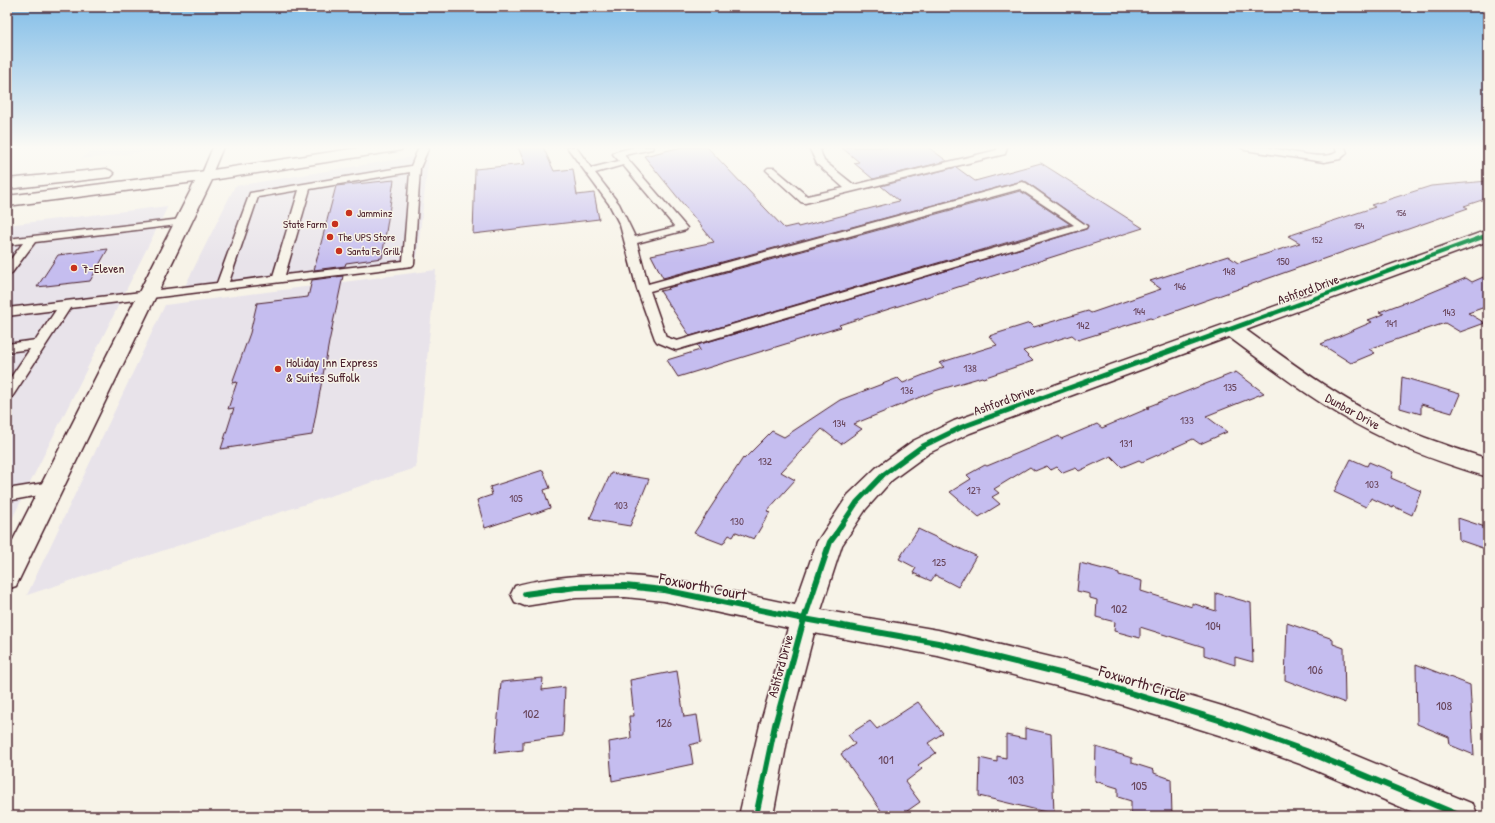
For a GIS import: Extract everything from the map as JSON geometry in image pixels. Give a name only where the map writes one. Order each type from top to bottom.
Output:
[{"type":"street","points":[[7,201],[108,185]]},
{"type":"street","points":[[7,578],[200,185]]},
{"type":"street","name":"Ashford Drive","points":[[756,816],[775,725],[804,619],[830,542],[838,528],[857,502],[884,474],[921,447],[962,427],[1488,235]]},
{"type":"street","name":"Dunbar Drive","points":[[1231,329],[1328,399],[1365,420],[1406,439],[1488,468]]},
{"type":"street","name":"Foxworth Court","points":[[525,594],[576,587],[625,586],[664,590],[804,619]]},
{"type":"street","name":"Foxworth Circle","points":[[804,619],[938,643],[1088,680],[1222,721],[1306,751],[1461,816]]},
{"type":"lane","points":[[222,286],[254,195],[314,185]]},
{"type":"lane","points":[[7,312],[408,264],[414,185]]},
{"type":"lane","points":[[601,185],[625,225],[643,289],[660,339],[676,346],[1082,226],[1023,185]]},
{"type":"lane","points":[[630,241],[682,228],[645,185]]},
{"type":"lane","points":[[788,185],[805,200],[867,185]]},
{"type":"lane","points":[[848,185],[852,189]]},
{"type":"lane","points":[[643,289],[1021,185]]},
{"type":"lane","points":[[278,280],[305,187]]},
{"type":"lane","points":[[7,242],[182,222]]},
{"type":"lane","points":[[7,272],[32,239]]},
{"type":"lane","points":[[7,394],[65,306]]},
{"type":"lane","points":[[7,348],[40,344]]},
{"type":"lane","points":[[7,495],[51,488]]},
{"type":"shaded area","points":[[425,185],[417,258],[185,286],[235,186]]},
{"type":"shaded area","points":[[168,206],[7,529],[7,225]]},
{"type":"shaded area","points":[[436,270],[416,468],[27,595],[165,305]]},
{"type":"building","points":[[393,185],[382,258],[346,263],[345,266],[314,270],[336,186]]},
{"type":"building","points":[[474,185],[576,185],[577,195],[594,193],[599,219],[473,234]]},
{"type":"building","points":[[668,185],[744,185],[784,228],[797,225],[798,227],[899,201],[881,186],[883,185],[1006,185],[663,278],[651,255],[714,242]]},
{"type":"building","points":[[1032,185],[1076,185],[1143,228],[839,325],[841,327],[678,377],[667,360],[700,350],[697,345],[1086,229],[1088,226]]},
{"type":"building","points":[[1488,185],[1488,198],[1464,206],[1468,208],[1153,319],[1150,318],[1078,340],[1072,335],[1023,351],[1033,361],[983,378],[982,377],[935,391],[854,424],[862,429],[841,444],[822,429],[781,472],[795,480],[767,511],[770,512],[754,539],[736,532],[733,537],[729,535],[723,544],[694,533],[743,458],[744,459],[772,431],[784,437],[840,400],[898,378],[903,383],[944,367],[939,363],[997,345],[989,336],[1030,323],[1034,327],[1088,311],[1091,313],[1161,289],[1150,281],[1228,256],[1238,263],[1300,243],[1288,236],[1375,207],[1371,205],[1431,186]]},
{"type":"building","points":[[1020,191],[1070,224],[690,336],[660,291],[669,289],[668,288]]},
{"type":"building","name":"7-Eleven","points":[[108,249],[90,281],[37,287],[58,255]]},
{"type":"building","points":[[1488,275],[1488,306],[1468,313],[1485,323],[1460,332],[1445,323],[1369,349],[1375,353],[1351,363],[1321,344],[1372,322],[1368,320],[1384,314],[1379,312],[1466,278],[1472,282]]},
{"type":"building","name":"Holiday Inn Express & Suites Suffolk","points":[[343,276],[312,435],[221,449],[234,408],[228,409],[237,382],[232,383],[250,333],[257,303],[308,297],[312,280]]},
{"type":"building","points":[[1236,372],[1264,393],[1206,416],[1227,432],[1200,444],[1193,439],[1142,462],[1139,460],[1122,467],[1111,456],[1079,471],[1076,468],[1063,473],[1057,467],[1051,470],[1047,466],[1035,471],[1030,467],[994,489],[999,493],[992,497],[1000,504],[979,517],[950,492],[971,479],[967,475],[985,465],[987,466],[1059,436],[1061,439],[1097,424],[1102,428],[1149,408],[1147,407]]},
{"type":"building","points":[[1402,377],[1460,394],[1452,413],[1421,404],[1421,414],[1400,408]]},
{"type":"building","points":[[1351,459],[1367,466],[1369,462],[1393,472],[1391,478],[1421,491],[1412,515],[1371,498],[1366,507],[1334,492]]},
{"type":"building","points":[[543,470],[550,488],[544,490],[550,508],[485,528],[477,500],[492,495],[490,487]]},
{"type":"building","points":[[611,473],[649,479],[630,526],[593,520],[594,519],[590,518]]},
{"type":"building","points":[[1458,518],[1488,528],[1488,550],[1459,540]]},
{"type":"building","points":[[918,529],[976,556],[958,587],[935,575],[931,581],[913,573],[916,568],[899,559]]},
{"type":"building","points":[[1080,563],[1119,573],[1119,575],[1142,581],[1141,591],[1192,607],[1192,603],[1216,611],[1216,593],[1251,603],[1253,662],[1235,657],[1235,665],[1204,655],[1204,647],[1140,627],[1140,638],[1114,631],[1115,622],[1096,617],[1097,600],[1090,598],[1090,594],[1077,591]]},
{"type":"building","points":[[1287,623],[1333,639],[1333,644],[1344,648],[1345,703],[1285,680]]},
{"type":"building","points":[[1416,664],[1470,685],[1474,755],[1450,745],[1449,737],[1417,724]]},
{"type":"building","points":[[677,671],[684,717],[697,715],[701,742],[690,745],[693,764],[612,781],[609,742],[631,738],[629,716],[634,716],[630,680]]},
{"type":"building","points":[[543,678],[542,690],[565,687],[563,736],[523,741],[523,750],[495,753],[501,682]]},
{"type":"building","points":[[918,702],[943,733],[928,743],[936,753],[918,765],[922,769],[905,782],[920,802],[900,816],[885,816],[841,754],[855,744],[848,735],[870,721],[877,729]]},
{"type":"building","points":[[1025,728],[1051,734],[1054,814],[979,796],[980,758],[997,762],[997,756],[1006,758],[1006,735],[1025,739]]},
{"type":"building","points":[[1096,747],[1132,758],[1132,763],[1154,770],[1154,773],[1171,779],[1172,816],[1131,816],[1131,801],[1118,797],[1118,788],[1095,781]]},
{"type":"cycle path","points":[[756,816],[775,725],[804,619],[830,542],[857,502],[884,474],[921,447],[962,427],[1488,235]]},
{"type":"cycle path","points":[[525,594],[576,587],[625,586],[664,590],[804,619],[938,643],[1088,680],[1222,721],[1306,751],[1461,816]]},
{"type":"place","name":"Jamminz","points":[[349,213]]},
{"type":"place","name":"State Farm","points":[[335,224]]},
{"type":"place","name":"The UPS Store","points":[[330,237]]},
{"type":"place","name":"Santa Fe Grill","points":[[339,251]]},
{"type":"place","name":"7-Eleven","points":[[74,268]]},
{"type":"place","name":"Holiday Inn Express & Suites Suffolk","points":[[278,369]]}]
